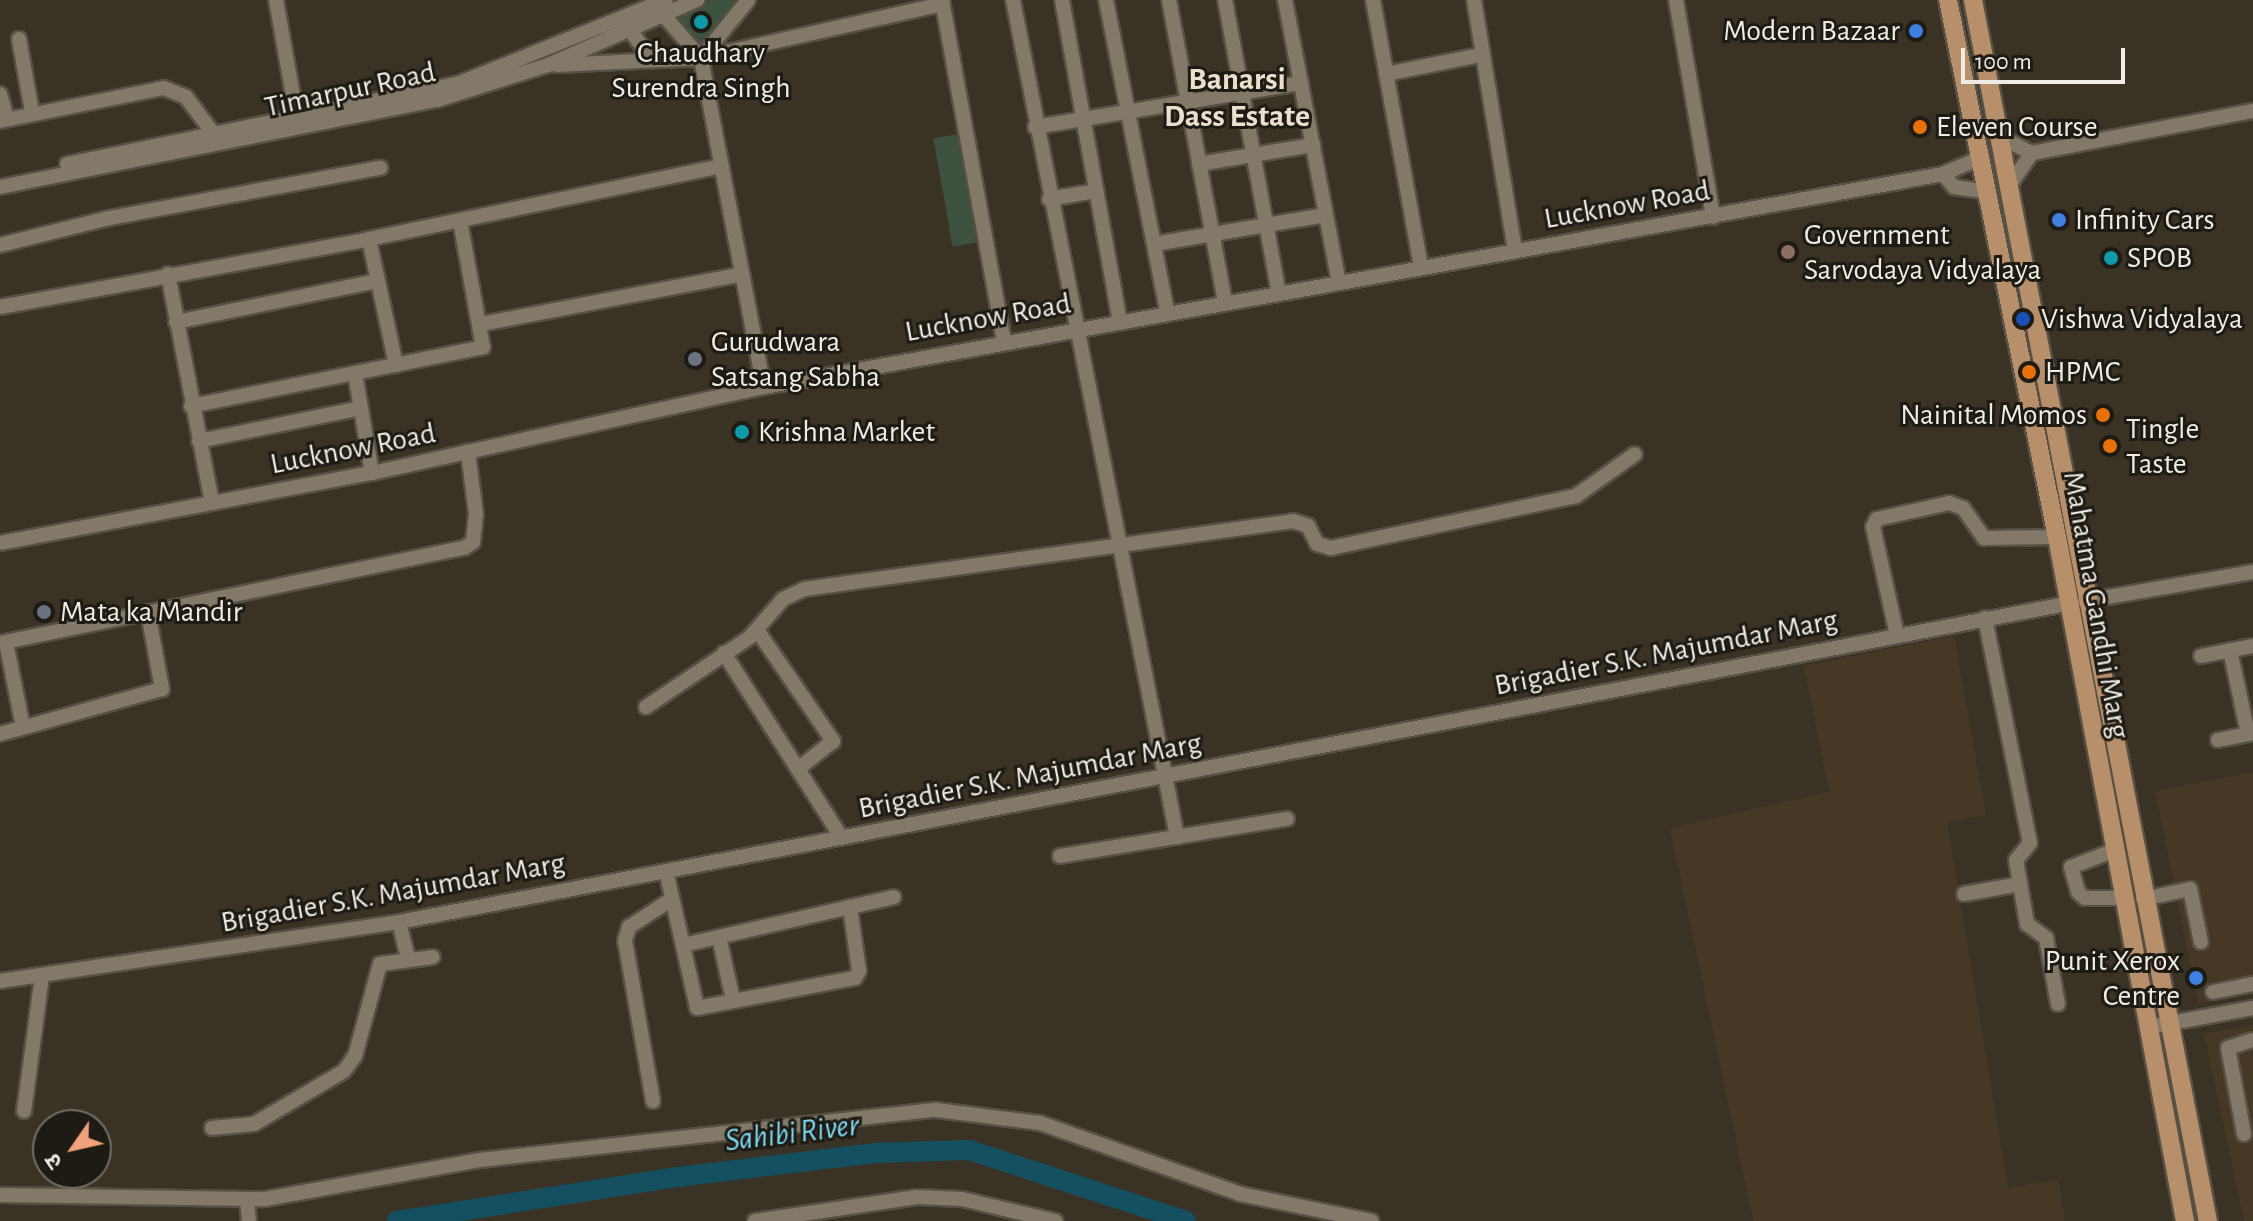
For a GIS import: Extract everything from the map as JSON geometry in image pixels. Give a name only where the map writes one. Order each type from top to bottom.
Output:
[{"type":"main road","name":"Mahatma Gandhi Marg","points":[[1948,0],[2057,537],[2076,603],[2143,899],[2180,1220]]},
{"type":"main road","name":"Mahatma Gandhi Marg","points":[[1973,0],[2044,370],[2076,603],[2124,898],[2208,1221]]},
{"type":"main road","points":[[2024,374],[2044,370]]},
{"type":"street","points":[[276,0],[298,123]]},
{"type":"street","name":"Timarpur Road","points":[[298,123],[457,84],[663,4],[697,0]]},
{"type":"street","points":[[701,58],[748,0]]},
{"type":"street","points":[[1013,0],[1074,329],[1177,837]]},
{"type":"street","points":[[1062,0],[1120,321]]},
{"type":"street","points":[[1106,0],[1167,312]]},
{"type":"street","points":[[1169,0],[1225,302]]},
{"type":"street","points":[[1225,0],[1279,293]]},
{"type":"street","points":[[1285,0],[1339,282]]},
{"type":"street","points":[[1373,0],[1421,268]]},
{"type":"street","points":[[1474,0],[1480,55],[1515,251]]},
{"type":"street","points":[[1676,0],[1713,217]]},
{"type":"street","points":[[548,65],[701,58],[942,2],[1004,342]]},
{"type":"street","points":[[663,4],[701,58],[764,387]]},
{"type":"street","name":"Timarpur Road","points":[[0,177],[437,100],[548,65],[630,30],[663,4]]},
{"type":"street","points":[[630,30],[652,60]]},
{"type":"street","points":[[19,39],[32,112]]},
{"type":"street","points":[[1386,74],[1480,55]]},
{"type":"street","points":[[1035,127],[1301,83]]},
{"type":"street","points":[[0,94],[4,120],[164,88],[186,97],[218,138]]},
{"type":"street","points":[[2000,137],[2032,153],[2253,111]]},
{"type":"street","name":"Timarpur Road","points":[[0,187],[218,138]]},
{"type":"street","points":[[1199,164],[1313,145]]},
{"type":"street","points":[[2010,185],[2032,153]]},
{"type":"street","name":"Lucknow Road","points":[[0,543],[372,473],[764,387],[1943,174],[1980,158]]},
{"type":"street","points":[[0,307],[369,239],[722,166]]},
{"type":"street","points":[[0,245],[109,218],[380,168]]},
{"type":"street","points":[[1943,174],[1954,187],[1988,192]]},
{"type":"street","points":[[1049,199],[1096,191]]},
{"type":"street","points":[[1154,244],[1326,215]]},
{"type":"street","points":[[191,406],[481,348],[481,324],[460,220]]},
{"type":"street","points":[[369,239],[396,365]]},
{"type":"street","points":[[168,274],[212,503]]},
{"type":"street","points":[[481,324],[742,274]]},
{"type":"street","points":[[176,322],[378,281]]},
{"type":"street","points":[[355,373],[372,473]]},
{"type":"street","points":[[199,441],[361,408]]},
{"type":"street","points":[[23,727],[3,643],[464,548],[473,542],[476,524],[468,452]]},
{"type":"street","points":[[646,707],[757,630],[783,599],[804,589],[1293,521],[1308,526],[1317,544],[1331,548],[1576,496],[1635,454]]},
{"type":"street","points":[[1897,635],[1873,527],[1877,519],[1949,503],[1963,508],[1984,538],[2057,537]]},
{"type":"street","name":"Brigadier S.K. Majumdar Marg","points":[[0,981],[399,922],[1985,618],[2253,572]]},
{"type":"street","points":[[0,734],[162,689],[148,612]]},
{"type":"street","points":[[1985,618],[2030,843],[2016,858],[2020,884],[2028,926],[2046,938],[2058,1004]]},
{"type":"street","points":[[757,630],[833,741],[798,769]]},
{"type":"street","points":[[2201,656],[2253,646]]},
{"type":"street","points":[[2218,740],[2250,734],[2230,650]]},
{"type":"street","points":[[724,653],[842,838]]},
{"type":"street","points":[[1060,856],[1287,819]]},
{"type":"street","points":[[2115,850],[2071,867],[2078,892],[2085,898],[2124,898]]},
{"type":"street","points":[[666,871],[693,1004],[702,1009],[733,1000],[855,978],[859,971],[850,907]]},
{"type":"street","points":[[1964,894],[2020,884]]},
{"type":"street","points":[[2143,899],[2190,889],[2201,942]]},
{"type":"street","points":[[683,945],[894,897]]},
{"type":"street","points":[[653,1101],[625,940],[629,927],[672,899]]},
{"type":"street","points":[[399,922],[408,958]]},
{"type":"street","points":[[719,937],[733,1000]]},
{"type":"street","points":[[212,1128],[254,1124],[351,1065],[378,967],[386,961],[433,957]]},
{"type":"street","points":[[24,1111],[42,976]]},
{"type":"street","points":[[2213,992],[2253,984]]},
{"type":"street","points":[[2158,1026],[2253,1008]]},
{"type":"street","points":[[2244,1134],[2228,1048],[2253,1040]]},
{"type":"street","points":[[0,1195],[247,1199],[480,1160],[936,1110],[1040,1123],[1240,1194],[1371,1221]]},
{"type":"street","points":[[755,1221],[917,1197],[962,1199],[1055,1221]]},
{"type":"street","points":[[247,1199],[249,1220]]},
{"type":"shaded area","points":[[1954,636],[1986,815],[1947,822],[2008,1188],[2058,1180],[2065,1221],[1753,1221],[1670,828],[1829,792],[1804,666]]},
{"type":"shaded area","points":[[2253,772],[2253,993],[2198,1004],[2155,791]]},
{"type":"shaded area","points":[[2253,1025],[2253,1221],[2244,1221],[2204,1034]]},
{"type":"green space","points":[[710,0],[742,0],[702,49],[672,17]]},
{"type":"green space","points":[[958,134],[977,242],[952,247],[933,138]]},
{"type":"waterway","name":"Sahibi River","points":[[397,1221],[677,1177],[874,1153],[969,1150],[1186,1221]]},
{"type":"place","name":"Chaudhary Surendra Singh","points":[[701,22]]},
{"type":"place","name":"Modern Bazaar","points":[[1916,31]]},
{"type":"place","name":"Eleven Course","points":[[1920,127]]},
{"type":"place","name":"Infinity Cars","points":[[2059,220]]},
{"type":"place","name":"Government Sarvodaya Vidyalaya","points":[[1788,252]]},
{"type":"place","name":"SPOB","points":[[2111,258]]},
{"type":"place","name":"Vishwa Vidyalaya","points":[[2023,319]]},
{"type":"place","name":"Gurudwara Satsang Sabha","points":[[695,359]]},
{"type":"place","name":"HPMC","points":[[2029,372]]},
{"type":"place","name":"Nainital Momos","points":[[2103,415]]},
{"type":"place","name":"Krishna Market","points":[[742,432]]},
{"type":"place","name":"Tingle Taste","points":[[2110,446]]},
{"type":"place","name":"Mata ka Mandir","points":[[44,612]]},
{"type":"place","name":"Punit Xerox Centre","points":[[2196,978]]},
{"type":"district","name":"Banarsi Dass Estate","points":[[1237,98]]}]
